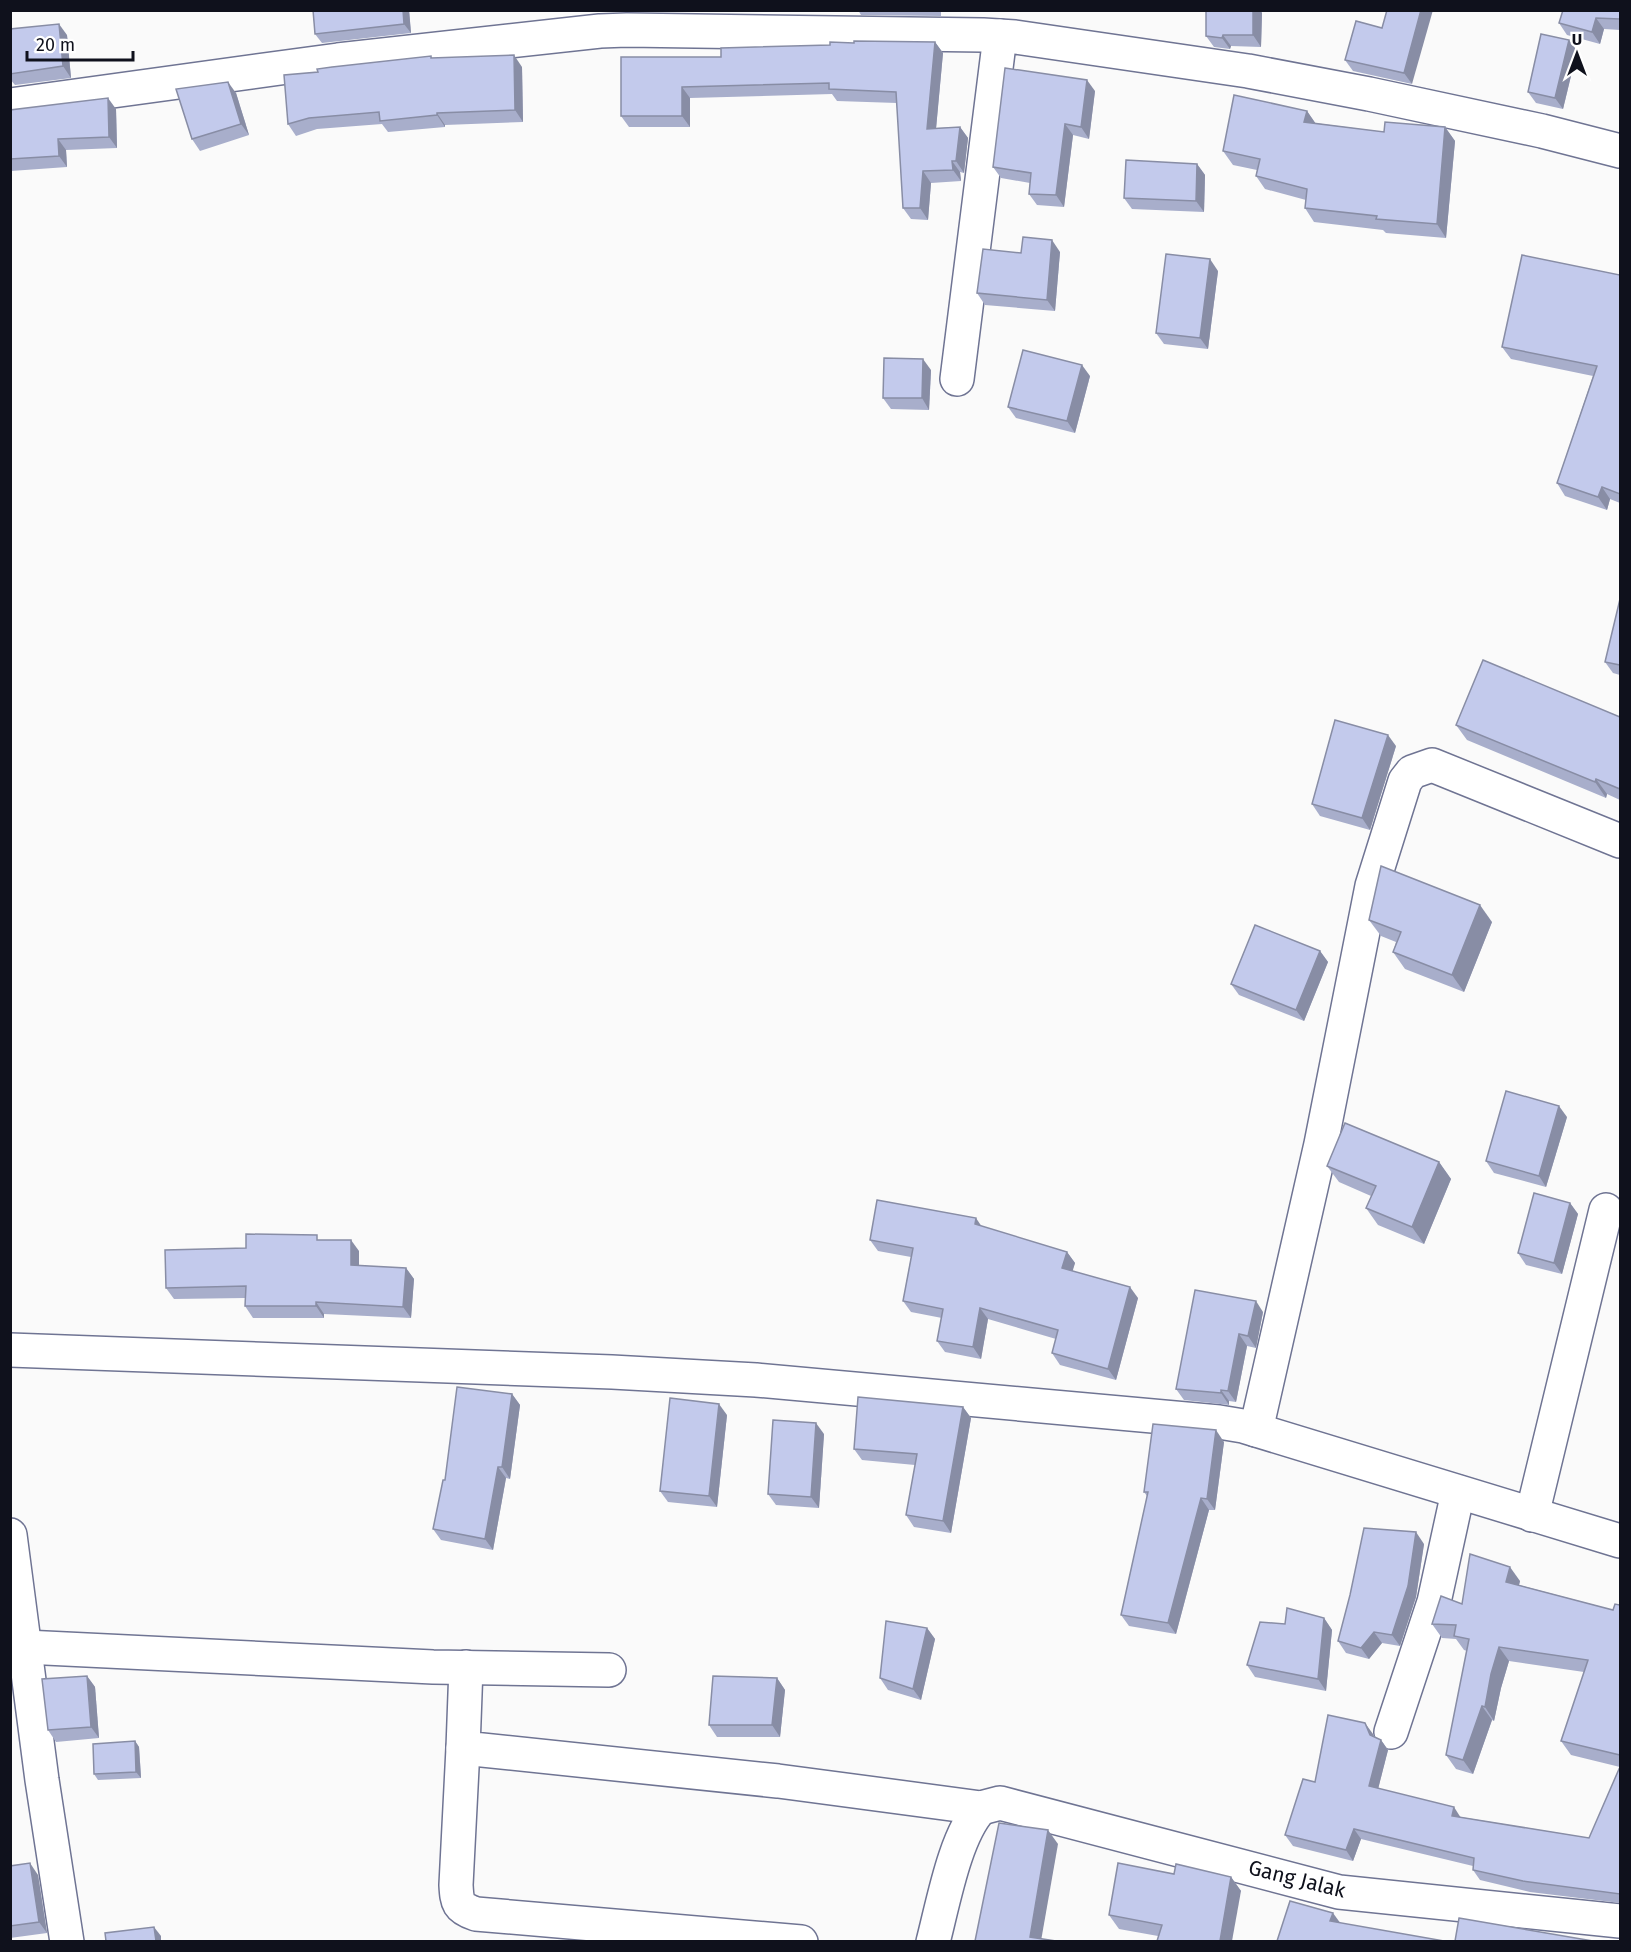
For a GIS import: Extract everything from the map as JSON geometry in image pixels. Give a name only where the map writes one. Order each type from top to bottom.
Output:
[{"type":"street","points":[[10,105],[338,60],[600,31],[1000,36],[1248,71],[1542,131],[1620,151]]},
{"type":"street","points":[[957,379],[1000,36]]},
{"type":"street","points":[[1256,1430],[1321,1144],[1372,886],[1405,781],[1412,772],[1432,765],[1620,841]]},
{"type":"street","points":[[1532,1515],[1606,1210]]},
{"type":"street","points":[[10,1350],[745,1379],[1219,1422],[1256,1430],[1620,1541]]},
{"type":"street","points":[[1391,1732],[1434,1602],[1458,1492]]},
{"type":"street","points":[[10,1534],[42,1780],[67,1941]]},
{"type":"street","points":[[25,1647],[466,1667],[609,1670]]},
{"type":"street","points":[[466,1667],[456,1885],[457,1900],[464,1910],[476,1914],[801,1941]]},
{"type":"street","name":"Gang Jalak","points":[[463,1748],[778,1781],[981,1808],[1000,1803],[1339,1892],[1620,1921]]},
{"type":"street","points":[[933,1941],[963,1835],[973,1816],[981,1808]]},
{"type":"building","points":[[313,10],[403,10],[404,24],[315,34]]},
{"type":"building","points":[[1206,10],[1253,10],[1253,35],[1223,35],[1222,38],[1206,36]]},
{"type":"building","points":[[1387,10],[1421,10],[1404,73],[1345,60],[1356,21],[1382,28]]},
{"type":"building","points":[[1563,10],[1620,10],[1620,19],[1596,18],[1592,32],[1559,23]]},
{"type":"building","points":[[59,24],[63,66],[10,74],[10,29]]},
{"type":"building","points":[[1541,34],[1569,40],[1555,98],[1528,92]]},
{"type":"building","points":[[854,41],[935,42],[927,129],[960,127],[956,161],[952,161],[953,170],[923,171],[920,208],[903,208],[896,92],[829,89],[829,83],[682,87],[682,116],[621,116],[621,57],[721,57],[721,48],[830,45],[830,42],[854,43]]},
{"type":"building","points":[[514,55],[515,110],[437,113],[437,115],[380,121],[379,112],[309,118],[288,124],[284,75],[431,56],[431,58]]},
{"type":"building","points":[[1005,68],[1087,80],[1081,127],[1065,124],[1056,195],[1029,194],[1031,173],[993,167]]},
{"type":"building","points":[[228,82],[241,124],[192,139],[176,89]]},
{"type":"building","points":[[1234,95],[1307,111],[1304,122],[1384,132],[1385,122],[1445,127],[1437,224],[1376,219],[1377,216],[1305,208],[1307,189],[1256,176],[1260,159],[1223,151]]},
{"type":"building","points":[[108,98],[109,137],[58,139],[59,156],[10,159],[10,110]]},
{"type":"building","points":[[1126,160],[1197,164],[1196,201],[1124,198]]},
{"type":"building","points":[[1023,237],[1052,240],[1047,300],[977,293],[983,249],[1021,253]]},
{"type":"building","points":[[1166,254],[1210,259],[1200,338],[1156,333]]},
{"type":"building","points":[[1522,255],[1620,275],[1620,494],[1602,487],[1598,497],[1557,483],[1597,366],[1502,347]]},
{"type":"building","points":[[1023,350],[1082,365],[1067,421],[1008,407]]},
{"type":"building","points":[[884,358],[923,359],[922,398],[883,398]]},
{"type":"building","points":[[1620,599],[1620,665],[1605,662]]},
{"type":"building","points":[[1483,660],[1620,717],[1620,789],[1596,779],[1595,782],[1456,725]]},
{"type":"building","points":[[1335,720],[1388,735],[1362,818],[1312,804]]},
{"type":"building","points":[[1381,866],[1480,905],[1452,975],[1393,952],[1401,932],[1369,920]]},
{"type":"building","points":[[1255,925],[1320,951],[1296,1010],[1231,984]]},
{"type":"building","points":[[1506,1091],[1559,1106],[1539,1176],[1486,1161]]},
{"type":"building","points":[[1345,1123],[1439,1162],[1412,1227],[1366,1208],[1376,1186],[1327,1166]]},
{"type":"building","points":[[1534,1193],[1570,1203],[1554,1263],[1518,1253]]},
{"type":"building","points":[[877,1200],[976,1218],[975,1224],[1067,1252],[1062,1268],[1130,1287],[1108,1369],[1052,1353],[1058,1330],[980,1308],[973,1347],[937,1341],[943,1309],[903,1301],[913,1248],[870,1240]]},
{"type":"building","points":[[246,1234],[317,1235],[317,1240],[351,1240],[351,1265],[406,1268],[403,1307],[316,1302],[316,1306],[245,1306],[246,1286],[166,1288],[165,1250],[246,1248]]},
{"type":"building","points":[[1195,1290],[1256,1301],[1248,1336],[1239,1334],[1228,1391],[1221,1390],[1221,1393],[1176,1389]]},
{"type":"building","points":[[457,1387],[512,1394],[502,1467],[498,1467],[485,1539],[433,1529],[443,1480],[445,1480]]},
{"type":"building","points":[[858,1397],[963,1407],[943,1521],[906,1515],[917,1454],[854,1449]]},
{"type":"building","points":[[670,1398],[719,1404],[709,1496],[660,1491]]},
{"type":"building","points":[[773,1420],[816,1423],[811,1497],[768,1494]]},
{"type":"building","points":[[1153,1424],[1216,1430],[1207,1499],[1201,1498],[1168,1623],[1121,1615],[1148,1492],[1144,1492]]},
{"type":"building","points":[[1364,1528],[1416,1532],[1408,1586],[1392,1635],[1374,1632],[1361,1648],[1338,1641]]},
{"type":"building","points":[[1470,1554],[1510,1567],[1506,1582],[1613,1610],[1615,1604],[1620,1605],[1620,1755],[1561,1741],[1588,1660],[1499,1647],[1485,1707],[1482,1706],[1463,1760],[1446,1755],[1469,1639],[1454,1636],[1456,1625],[1432,1624],[1441,1596],[1462,1604]]},
{"type":"building","points":[[1287,1608],[1324,1618],[1318,1679],[1247,1665],[1260,1622],[1285,1624]]},
{"type":"building","points":[[886,1621],[927,1628],[913,1689],[880,1678]]},
{"type":"building","points":[[87,1676],[91,1727],[48,1730],[42,1679]]},
{"type":"building","points":[[713,1676],[777,1678],[772,1725],[709,1725]]},
{"type":"building","points":[[1328,1715],[1365,1723],[1370,1735],[1381,1740],[1369,1786],[1454,1807],[1452,1816],[1589,1838],[1619,1769],[1620,1894],[1523,1881],[1473,1870],[1474,1858],[1354,1829],[1346,1850],[1285,1835],[1303,1779],[1315,1782]]},
{"type":"building","points":[[135,1741],[136,1772],[94,1774],[93,1744]]},
{"type":"building","points":[[999,1823],[1048,1830],[1030,1937],[1056,1941],[975,1941]]},
{"type":"building","points":[[30,1863],[39,1922],[10,1926],[10,1866]]},
{"type":"building","points":[[1118,1863],[1174,1874],[1176,1864],[1231,1877],[1220,1941],[1157,1941],[1162,1925],[1109,1915]]},
{"type":"building","points":[[1290,1901],[1333,1913],[1330,1921],[1444,1941],[1277,1941]]},
{"type":"building","points":[[1459,1918],[1593,1941],[1455,1941]]},
{"type":"building","points":[[154,1927],[156,1941],[106,1941],[105,1933]]}]
